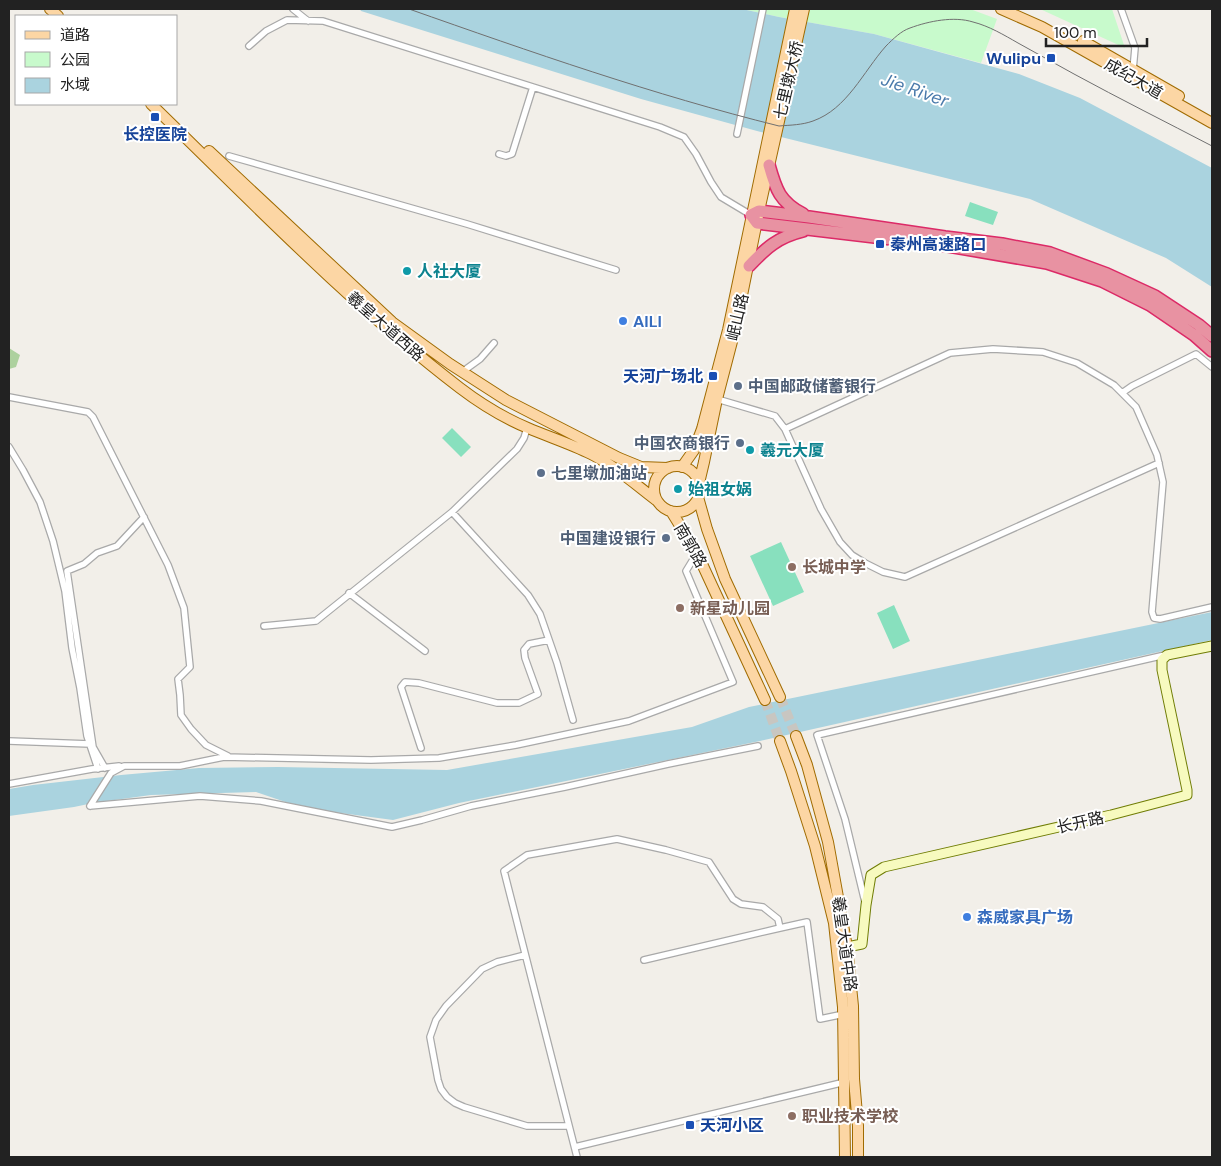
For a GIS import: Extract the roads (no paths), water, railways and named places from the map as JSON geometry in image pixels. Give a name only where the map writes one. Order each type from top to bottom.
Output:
[{"type":"highway","points":[[769,165],[781,197],[792,208],[810,217]]},
{"type":"highway","points":[[756,216],[810,217],[1002,244],[1050,253],[1107,274],[1155,296],[1199,325],[1212,336]]},
{"type":"highway","points":[[756,216],[808,229],[942,246],[1047,263],[1102,281],[1150,305],[1194,335],[1212,351]]},
{"type":"highway","points":[[749,266],[767,247],[792,233],[808,229]]},
{"type":"main road","name":"七里墩大桥","points":[[769,150],[795,9]]},
{"type":"main road","name":"七里墩大桥","points":[[769,150],[804,9]]},
{"type":"main road","name":"成纪大道","points":[[1001,9],[1042,27],[1212,123]]},
{"type":"main road","name":"成纪大道","points":[[1017,9],[1045,21],[1212,115]]},
{"type":"main road","name":"羲皇大道西路","points":[[152,105],[317,265],[385,328],[460,389],[493,411],[611,465],[656,500]]},
{"type":"main road","name":"羲皇大道西路","points":[[160,105],[392,322],[462,372],[506,400],[619,458],[642,467],[668,468]]},
{"type":"main road","name":"岷山路","points":[[682,467],[694,450],[702,429],[769,165],[769,150]]},
{"type":"main road","name":"岷山路","points":[[699,483],[749,266],[756,216],[769,150]]},
{"type":"main road","points":[[698,497],[689,508],[680,512],[671,511],[662,507],[656,500],[655,481],[660,473],[672,466],[682,467],[694,474],[699,483],[698,497],[707,529],[725,579],[780,697]]},
{"type":"main road","name":"南郭路","points":[[671,511],[711,580],[765,700]]},
{"type":"main road","name":"羲皇大道中路","points":[[796,736],[828,842],[847,946],[849,1081],[845,1157]]},
{"type":"main road","name":"羲皇大道中路","points":[[780,741],[792,771],[834,923],[848,1013]]},
{"type":"main road","name":"羲皇大道中路","points":[[849,1081],[858,1126],[858,1157]]},
{"type":"street","points":[[292,9],[308,20]]},
{"type":"street","points":[[737,134],[763,9]]},
{"type":"street","points":[[1121,9],[1134,48],[1133,70]]},
{"type":"street","points":[[249,46],[266,31],[287,20],[323,21],[660,128],[684,137],[721,197],[756,216]]},
{"type":"street","points":[[500,154],[506,156],[512,154],[533,88]]},
{"type":"street","points":[[229,156],[467,224],[616,270]]},
{"type":"street","points":[[462,372],[480,359],[494,343]]},
{"type":"street","points":[[785,429],[950,353],[993,349],[1042,352],[1077,363],[1114,385],[1136,407],[1158,455],[1163,482],[1152,612],[1154,618],[1160,619],[1212,607]]},
{"type":"street","points":[[1122,393],[1196,354],[1212,367]]},
{"type":"street","points":[[9,397],[88,412],[94,417],[168,565],[184,608],[190,667],[178,679],[181,716],[206,745],[228,757]]},
{"type":"street","points":[[717,399],[776,416],[785,429],[821,509],[840,542],[852,555],[866,563],[883,572],[905,577],[1159,463]]},
{"type":"street","points":[[264,626],[316,621],[452,512],[517,449],[524,438],[527,428]]},
{"type":"street","points":[[9,447],[40,502],[53,541],[65,591],[86,736],[102,768]]},
{"type":"street","points":[[452,512],[528,595],[540,614],[557,663],[573,720]]},
{"type":"street","points":[[102,768],[93,747],[67,571],[84,564],[97,553],[117,546],[144,517]]},
{"type":"street","points":[[9,784],[102,768],[180,766],[228,757],[371,760],[439,758],[516,745],[629,721],[734,682],[686,571],[697,553]]},
{"type":"street","points":[[350,593],[425,651]]},
{"type":"street","points":[[421,748],[401,687],[405,682],[419,683],[497,704],[519,703],[538,694],[524,650],[528,644],[549,640]]},
{"type":"street","points":[[866,904],[845,819],[817,735],[1212,646]]},
{"type":"street","name":"长开路","points":[[847,946],[862,944],[871,875],[884,867],[1187,795],[1162,670],[1162,660],[1167,655]]},
{"type":"street","points":[[9,741],[90,744]]},
{"type":"street","points":[[124,766],[111,773],[90,806],[200,796],[252,800],[392,827],[471,806],[758,746]]},
{"type":"street","points":[[577,1157],[504,871],[527,854],[617,839],[708,862],[733,899],[741,904],[763,908],[778,919],[780,928]]},
{"type":"street","points":[[644,960],[807,922],[820,1019],[848,1013]]},
{"type":"street","points":[[525,955],[482,968],[446,1006],[436,1020],[430,1037],[438,1080],[441,1089],[455,1103],[527,1126],[570,1126]]},
{"type":"street","points":[[575,1147],[849,1081]]},
{"type":"water","name":"Jie River","points":[[360,9],[742,9],[874,34],[1019,74],[1080,98],[1212,168],[1212,287],[1166,258],[1030,199],[757,131],[641,99],[361,11]]},
{"type":"water","points":[[1212,612],[1212,640],[760,741],[459,803],[393,820],[303,808],[256,792],[151,795],[9,816],[9,789],[121,775],[199,768],[278,767],[447,770],[692,727],[749,707]]},
{"type":"tunnel","points":[[780,697],[796,736]]},
{"type":"tunnel","points":[[765,700],[780,741]]},
{"type":"tram line","points":[[409,9],[639,87],[779,126],[813,121],[836,108],[854,89],[886,46],[903,31],[933,21],[966,20],[996,31],[1212,146]]},
{"type":"place","name":"Wulipu","points":[[1051,58]]},
{"type":"place","name":"长控医院","points":[[155,117]]},
{"type":"place","name":"秦州高速路口","points":[[880,244]]},
{"type":"place","name":"人社大厦","points":[[407,271]]},
{"type":"place","name":"AILI","points":[[623,321]]},
{"type":"place","name":"天河广场北","points":[[713,376]]},
{"type":"place","name":"中国邮政储蓄银行","points":[[738,386]]},
{"type":"place","name":"中国农商银行","points":[[740,443]]},
{"type":"place","name":"羲元大厦","points":[[750,450]]},
{"type":"place","name":"七里墩加油站","points":[[541,473]]},
{"type":"place","name":"始祖女娲","points":[[678,489]]},
{"type":"place","name":"中国建设银行","points":[[666,538]]},
{"type":"place","name":"长城中学","points":[[792,567]]},
{"type":"place","name":"新星动儿园","points":[[680,608]]},
{"type":"place","name":"森威家具广场","points":[[967,917]]},
{"type":"place","name":"职业技术学校","points":[[792,1116]]},
{"type":"place","name":"天河小区","points":[[690,1125]]}]
